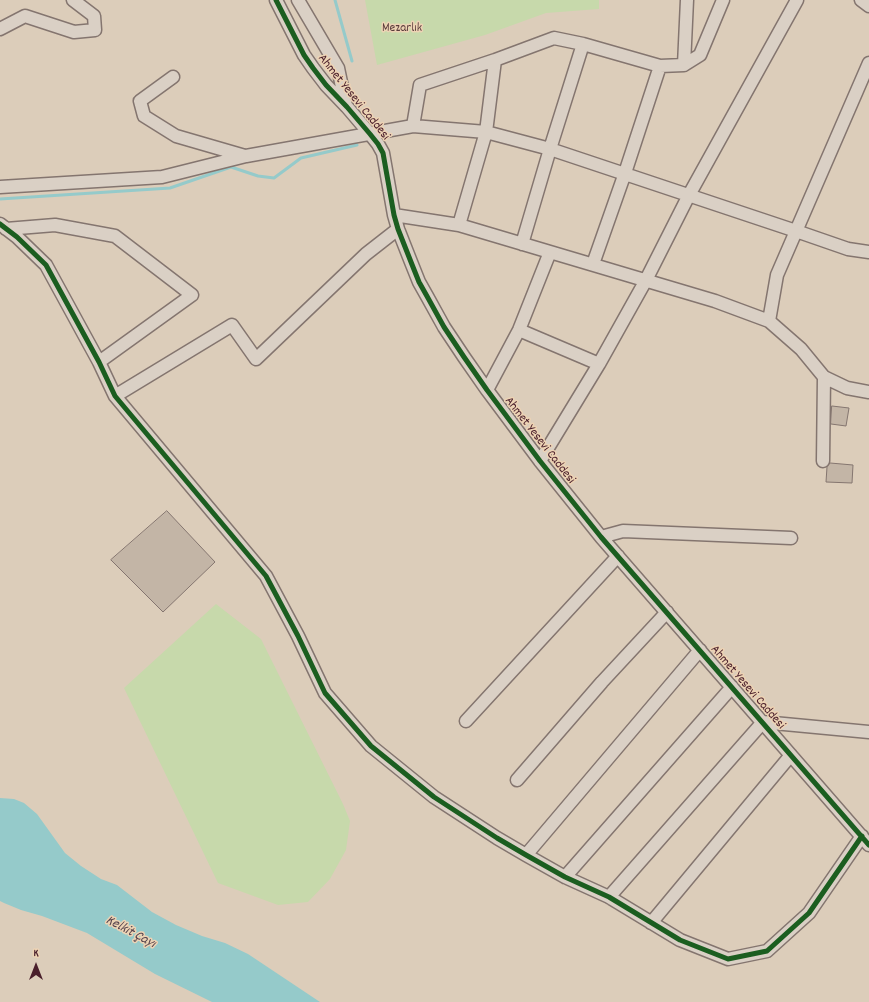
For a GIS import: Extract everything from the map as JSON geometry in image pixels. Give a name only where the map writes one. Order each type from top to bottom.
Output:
[{"type":"street","points":[[0,29],[25,16],[74,32],[95,30],[94,16],[73,0]]},
{"type":"street","name":"Ahmet Yesevi Caddesi","points":[[276,0],[304,54],[313,68],[326,85],[370,134],[383,153],[398,229],[419,282],[444,327],[486,390],[540,461],[601,537],[866,840]]},
{"type":"street","points":[[298,0],[338,68],[347,107]]},
{"type":"street","points":[[684,65],[687,0]]},
{"type":"street","points":[[413,126],[420,85],[495,60],[554,38],[583,44],[660,66],[684,65],[700,55],[723,0]]},
{"type":"street","points":[[540,461],[599,364],[646,280],[689,195],[796,0]]},
{"type":"street","points":[[861,0],[869,6]]},
{"type":"street","points":[[522,244],[583,44]]},
{"type":"street","points":[[459,225],[486,132],[495,60]]},
{"type":"street","points":[[769,320],[777,275],[869,63]]},
{"type":"street","points":[[593,264],[660,66]]},
{"type":"street","points":[[173,77],[140,101],[144,116],[176,136],[246,156]]},
{"type":"street","points":[[0,187],[162,178],[246,156],[413,126],[486,132],[550,149],[848,249],[869,252]]},
{"type":"street","points":[[394,214],[459,225],[715,301],[769,320],[801,350],[824,377],[847,388],[869,392]]},
{"type":"street","points":[[3,227],[55,225],[115,236],[192,295],[99,362]]},
{"type":"street","points":[[3,227],[17,237],[46,265],[99,362],[115,396],[266,576],[298,636],[325,693],[371,746],[434,797],[497,838],[565,877],[609,897],[680,940],[728,959],[767,951],[809,913],[866,840]]},
{"type":"street","points":[[115,396],[232,325],[256,359],[366,254],[398,229]]},
{"type":"street","points":[[486,390],[519,330],[550,252]]},
{"type":"street","points":[[519,330],[599,364]]},
{"type":"street","points":[[823,461],[824,377]]},
{"type":"street","points":[[601,537],[623,531],[790,538]]},
{"type":"street","points":[[466,721],[618,556]]},
{"type":"street","points":[[517,780],[602,682],[667,612]]},
{"type":"street","points":[[526,855],[700,650]]},
{"type":"street","points":[[565,877],[732,687]]},
{"type":"street","points":[[609,897],[763,722],[869,732]]},
{"type":"street","points":[[651,923],[791,755]]},
{"type":"green space","name":"Mezarlık","points":[[365,0],[599,0],[599,9],[546,13],[485,35],[377,65]]},
{"type":"green space","points":[[216,604],[261,639],[350,821],[346,850],[330,879],[308,902],[278,905],[218,883],[124,688]]},
{"type":"water","name":"Kelkit Çayı","points":[[0,798],[14,799],[24,803],[37,814],[65,853],[101,879],[117,885],[152,912],[176,925],[202,936],[225,943],[248,954],[320,1002],[212,1002],[155,974],[87,933],[0,901]]},
{"type":"building","points":[[832,406],[849,408],[846,426],[831,424]]},
{"type":"building","points":[[830,463],[853,465],[852,483],[826,482],[827,467]]},
{"type":"building","points":[[167,511],[215,562],[163,612],[111,560]]},
{"type":"waterway","points":[[335,0],[352,61]]},
{"type":"waterway","points":[[0,199],[170,188],[231,167],[258,176],[274,178],[301,158],[357,145]]},
{"type":"cycle path","points":[[276,0],[304,55],[313,68],[326,85],[370,134],[383,153],[394,215],[419,282],[444,327],[487,390],[540,461],[601,537],[869,845]]},
{"type":"cycle path","points":[[0,224],[17,237],[46,265],[99,362],[115,396],[266,576],[298,636],[325,693],[371,746],[434,797],[497,838],[565,877],[609,897],[680,940],[728,959],[767,951],[809,913],[862,836]]}]
